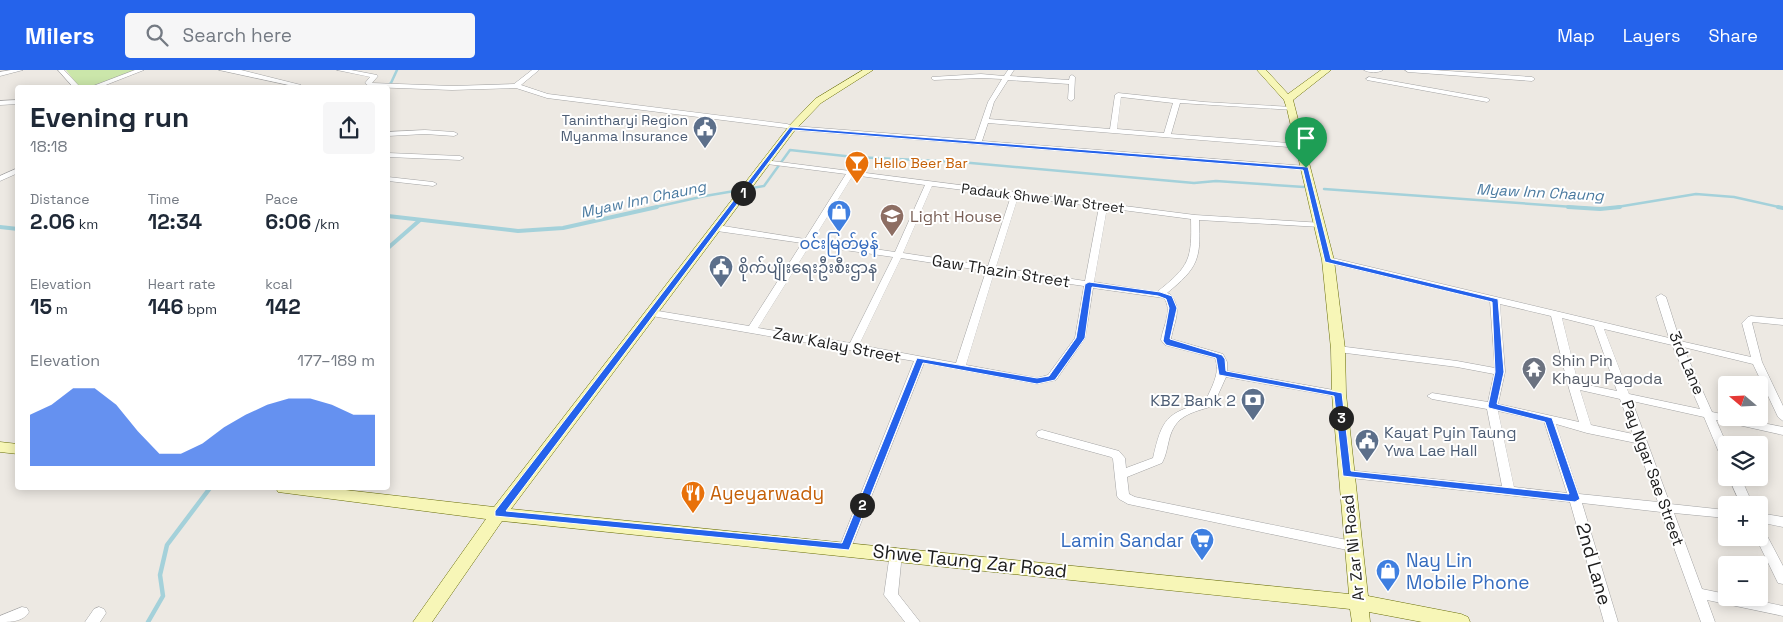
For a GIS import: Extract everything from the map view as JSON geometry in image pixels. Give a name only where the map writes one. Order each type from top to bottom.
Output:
[{"type":"main road","points":[[422,622],[498,514],[792,128],[809,108],[824,95],[869,70]]},
{"type":"main road","points":[[1261,70],[1290,104],[1304,85],[1327,70]]},
{"type":"main road","points":[[1274,84],[1304,85]]},
{"type":"main road","name":"Ar Zar Ni Road","points":[[1290,104],[1328,260],[1338,350],[1338,394],[1361,622]]},
{"type":"main road","points":[[0,447],[15,449]]},
{"type":"main road","name":"Shwe Taung Zar Road","points":[[300,490],[498,514],[896,553],[1358,602],[1461,622]]},
{"type":"street","points":[[0,74],[20,70]]},
{"type":"street","points":[[61,70],[73,85]]},
{"type":"street","points":[[100,85],[142,70]]},
{"type":"street","points":[[222,70],[237,71],[298,84]]},
{"type":"street","points":[[340,70],[375,76],[368,84],[370,85]]},
{"type":"street","points":[[516,86],[536,70]]},
{"type":"street","points":[[1367,70],[1380,70]]},
{"type":"street","points":[[1408,70],[1532,79]]},
{"type":"street","points":[[978,143],[991,102],[1008,73]]},
{"type":"street","points":[[934,78],[1008,73],[1073,82],[1072,99]]},
{"type":"street","points":[[1369,79],[1487,100]]},
{"type":"street","points":[[390,86],[452,88],[516,86],[547,96],[792,128],[1306,168]]},
{"type":"street","points":[[1113,132],[1118,95],[1177,101],[1290,104]]},
{"type":"street","points":[[1167,135],[1177,101]]},
{"type":"street","points":[[0,103],[15,102]]},
{"type":"street","points":[[984,121],[1301,146]]},
{"type":"street","points":[[390,134],[425,132],[454,134]]},
{"type":"street","points":[[390,155],[460,158]]},
{"type":"street","name":"Padauk Shwe War Street","points":[[767,162],[1195,217],[1320,225]]},
{"type":"street","points":[[0,179],[15,172]]},
{"type":"street","points":[[752,329],[850,174]]},
{"type":"street","points":[[390,179],[433,184]]},
{"type":"street","points":[[853,347],[898,255],[929,184]]},
{"type":"street","points":[[960,367],[1016,194]]},
{"type":"street","points":[[1089,284],[1103,206]]},
{"type":"street","points":[[1160,294],[1171,286],[1183,272],[1195,253],[1195,217]]},
{"type":"street","name":"Gaw Thazin Street","points":[[717,228],[1160,294]]},
{"type":"street","points":[[1328,260],[1758,362]]},
{"type":"street","name":"Zaw Kalay Street","points":[[652,313],[752,329],[1037,381],[1052,378],[1080,338],[1089,284]]},
{"type":"street","points":[[1121,475],[1158,460],[1170,421],[1173,417],[1209,404],[1222,373],[1219,356],[1169,343],[1166,340],[1173,308],[1169,298],[1160,294]]},
{"type":"street","name":"3rd Lane","points":[[1662,297],[1676,343],[1718,436]]},
{"type":"street","points":[[1496,300],[1500,372],[1492,406],[1509,492]]},
{"type":"street","points":[[1556,315],[1573,386],[1587,428]]},
{"type":"street","points":[[1783,322],[1751,319],[1748,323],[1758,362],[1783,418]]},
{"type":"street","name":"Pay Ngar Sae Street","points":[[1598,325],[1708,622]]},
{"type":"street","points":[[1338,350],[1457,364],[1500,372]]},
{"type":"street","points":[[845,548],[920,360]]},
{"type":"street","points":[[1222,373],[1338,394]]},
{"type":"street","points":[[1573,386],[1783,431]]},
{"type":"street","points":[[1432,396],[1492,406],[1642,440]]},
{"type":"street","name":"2nd Lane","points":[[1549,420],[1575,499],[1611,622]]},
{"type":"street","points":[[1042,434],[1115,454],[1119,458],[1123,496],[1132,502],[1352,546]]},
{"type":"street","points":[[1346,474],[1718,513]]},
{"type":"street","points":[[1768,520],[1783,522]]},
{"type":"street","points":[[1766,546],[1783,579]]},
{"type":"street","points":[[896,553],[891,595],[913,622]]},
{"type":"street","points":[[1698,593],[1783,611]]},
{"type":"street","points":[[0,622],[22,612]]},
{"type":"green space","points":[[66,70],[138,70],[96,85],[77,85]]},
{"type":"waterway","name":"Myaw Inn Chaung","points":[[388,85],[397,70]]},
{"type":"waterway","name":"Myaw Inn Chaung","points":[[651,208],[764,186],[790,150],[854,157],[960,162],[1194,183],[1216,181],[1304,187]]},
{"type":"waterway","name":"Myaw Inn Chaung","points":[[1324,189],[1587,208]]},
{"type":"waterway","name":"Myaw Inn Chaung","points":[[1613,208],[1696,194],[1734,197],[1783,208],[1778,207]]},
{"type":"waterway","name":"Myaw Inn Chaung","points":[[390,216],[518,231],[563,228],[657,207]]},
{"type":"waterway","name":"Myaw Inn Chaung","points":[[1568,207],[1613,208]]},
{"type":"waterway","name":"Myaw Inn Chaung","points":[[1613,208],[1620,207]]},
{"type":"waterway","points":[[390,246],[420,220]]},
{"type":"waterway","points":[[0,227],[15,229]]},
{"type":"waterway","points":[[148,622],[163,596],[160,575],[167,545],[208,490]]},
{"type":"place","name":"Tanintharyi Region Myanma Insurance","points":[[705,149]]},
{"type":"place","name":"Hello Beer Bar","points":[[857,184]]},
{"type":"place","name":"ဝင်းမြတ်မွန်","points":[[839,233]]},
{"type":"place","name":"Light House","points":[[892,237]]},
{"type":"place","name":"စိုက်ပျိုးရေးဦးစီးဌာန","points":[[721,288]]},
{"type":"place","name":"Shin Pin Khayu Pagoda","points":[[1534,390]]},
{"type":"place","name":"KBZ Bank 2","points":[[1253,421]]},
{"type":"place","name":"Kayat Pyin Taung Ywa Lae Hall","points":[[1367,462]]},
{"type":"place","name":"Ayeyarwady","points":[[693,514]]},
{"type":"place","name":"Lamin Sandar","points":[[1202,561]]},
{"type":"place","name":"Nay Lin Mobile Phone","points":[[1388,592]]},
{"type":"route","points":[[792,128],[1306,168],[1328,260],[1496,300],[1500,372],[1492,406],[1549,420],[1575,499],[1346,474],[1338,394],[1222,373],[1219,356],[1169,343],[1166,340],[1173,308],[1167,296],[1089,284],[1080,338],[1063,365],[1052,378],[1037,381],[920,360],[845,548],[498,514],[792,128]]}]
